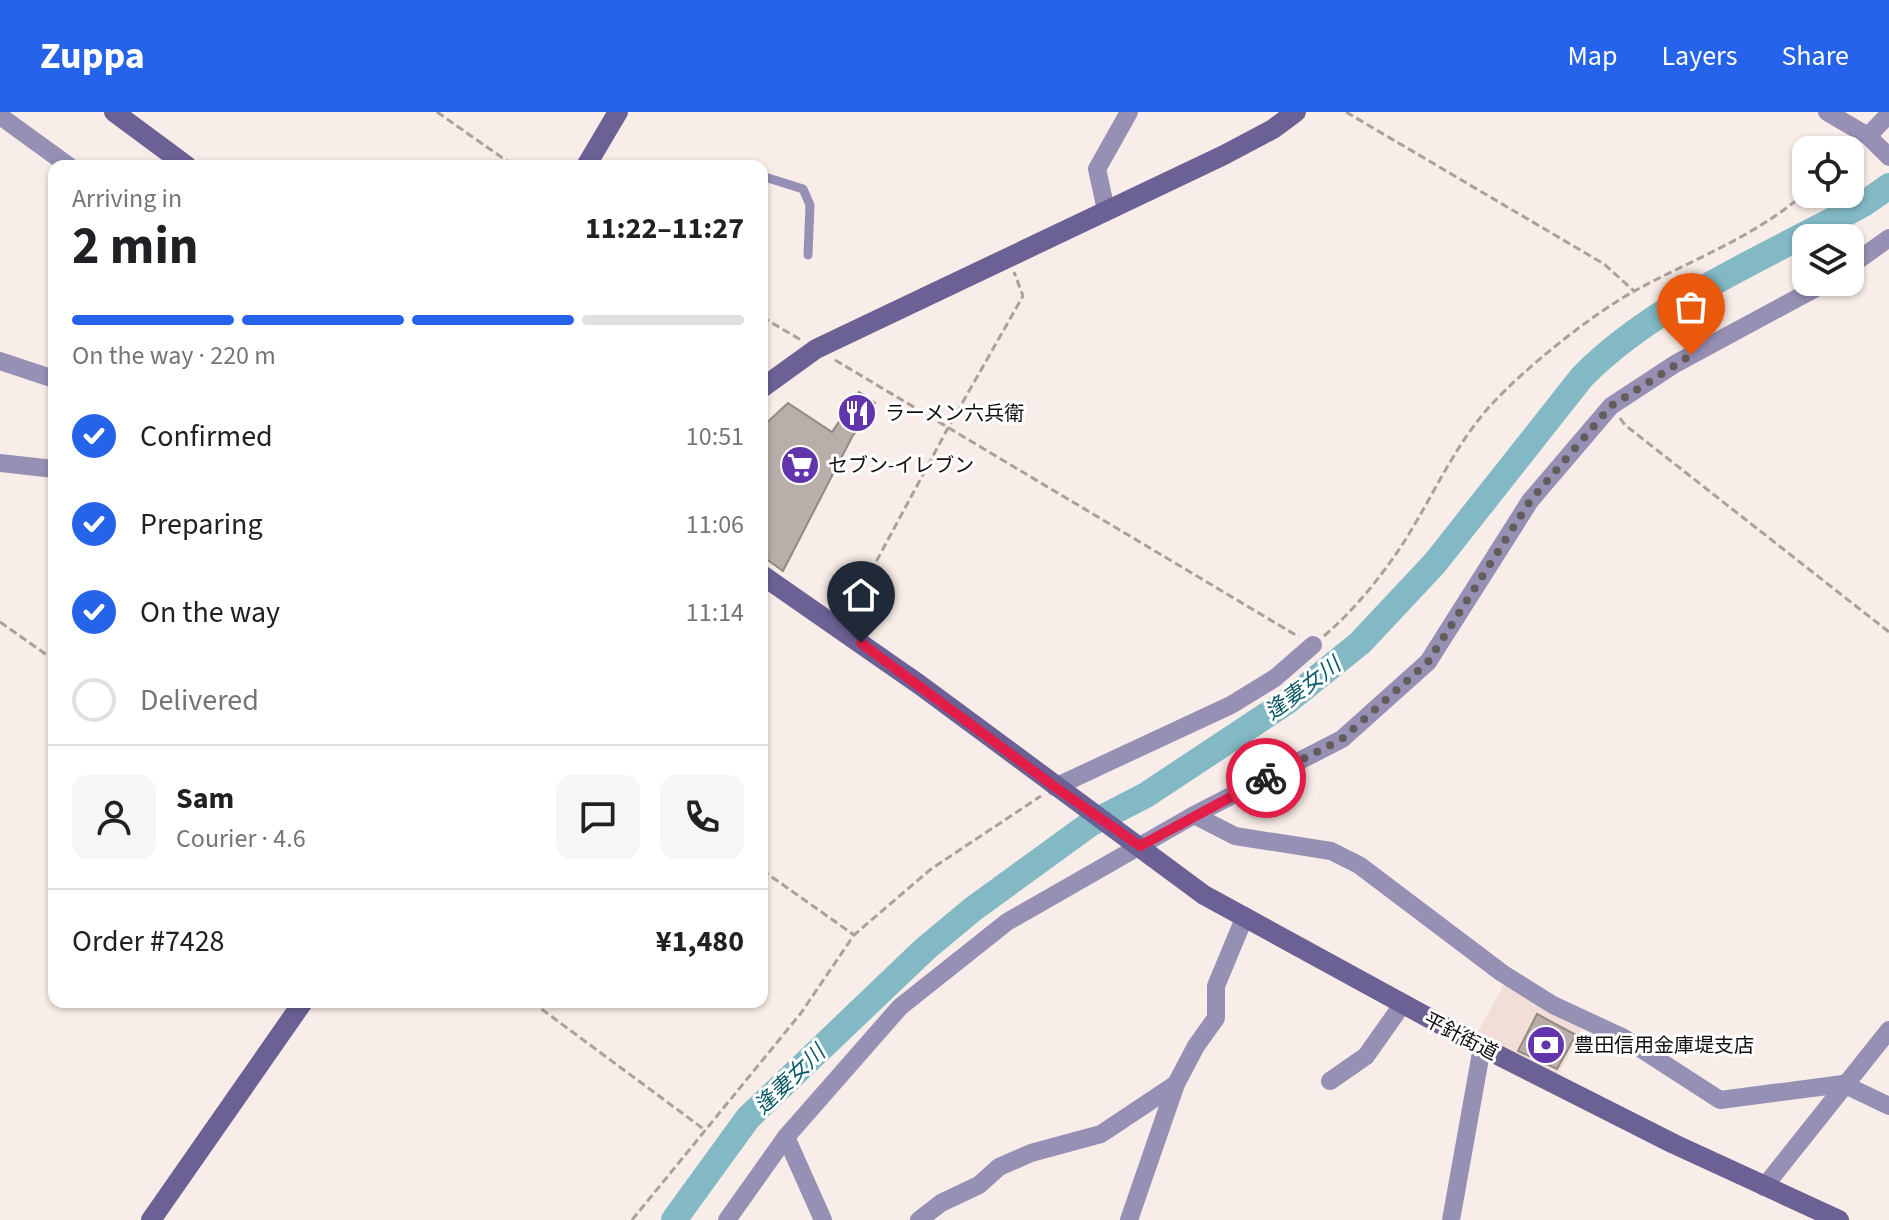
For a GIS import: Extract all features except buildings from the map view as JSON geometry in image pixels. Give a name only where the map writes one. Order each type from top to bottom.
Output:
[{"type":"street","points":[[114,112],[179,160]]},
{"type":"street","points":[[590,160],[618,112]]},
{"type":"street","points":[[1106,210],[1097,169],[1129,112]]},
{"type":"street","points":[[768,384],[816,349],[1224,155],[1273,129],[1296,112]]},
{"type":"street","points":[[1827,112],[1869,138],[1889,157]]},
{"type":"street","points":[[1869,138],[1889,114]]},
{"type":"street","points":[[0,116],[61,160]]},
{"type":"street","points":[[1864,256],[1889,238]]},
{"type":"street","points":[[727,1220],[786,1137],[900,1007],[1007,922],[1194,815],[1342,739],[1428,662],[1530,501],[1611,406],[1675,364],[1801,296]]},
{"type":"street","points":[[0,361],[48,377]]},
{"type":"street","points":[[0,463],[48,468]]},
{"type":"street","points":[[768,579],[841,628],[1062,792],[1231,705],[1275,678],[1313,645]]},
{"type":"street","name":"平針街道","points":[[1062,792],[1204,895],[1402,1005],[1764,1187],[1839,1220]]},
{"type":"street","points":[[1194,815],[1235,836],[1331,851],[1359,865],[1502,973],[1553,1005],[1624,1038],[1720,1100],[1843,1084],[1889,1106]]},
{"type":"street","points":[[1129,1220],[1176,1084],[1196,1046],[1216,1018],[1216,986],[1245,916]]},
{"type":"street","points":[[1330,1081],[1366,1056],[1402,1005]]},
{"type":"street","points":[[151,1220],[299,1008]]},
{"type":"street","points":[[1764,1187],[1889,1030]]},
{"type":"street","points":[[1451,1220],[1482,1047]]},
{"type":"street","points":[[919,1220],[941,1203],[979,1185],[999,1167],[1031,1153],[1101,1134],[1176,1084]]},
{"type":"street","points":[[786,1137],[823,1220]]},
{"type":"lane","points":[[768,178],[803,189],[810,205],[808,255]]},
{"type":"path","points":[[437,112],[505,160]]},
{"type":"path","points":[[1346,112],[1604,264],[1634,291]]},
{"type":"path","points":[[768,321],[1313,645],[1351,612],[1396,554],[1454,456],[1491,406],[1573,332],[1634,291],[1740,238],[1792,202]]},
{"type":"path","points":[[841,628],[1023,296],[1008,257]]},
{"type":"path","points":[[1611,406],[1625,425],[1889,632]]},
{"type":"path","points":[[0,622],[48,656]]},
{"type":"path","points":[[632,1220],[801,1013],[854,935],[931,869],[1062,792]]},
{"type":"path","points":[[768,874],[854,935]]},
{"type":"path","points":[[540,1008],[705,1130]]},
{"type":"shaded area","points":[[1506,981],[1583,1026],[1556,1079],[1474,1039]]},
{"type":"waterway","name":"逢妻女川","points":[[674,1220],[748,1118],[925,949],[973,909],[1090,824],[1146,795],[1288,701],[1360,643],[1435,563],[1582,377],[1611,350],[1716,281],[1865,203],[1889,186]]},
{"type":"way so far","points":[[1266,778],[1342,739],[1428,662],[1530,501],[1611,406],[1691,355]]},
{"type":"place","name":"ラーメン六兵衛","points":[[857,413]]},
{"type":"place","name":"セブン-イレブン","points":[[800,465]]},
{"type":"place","name":"豊田信用金庫堤支店","points":[[1546,1045]]},
{"type":"route","points":[[861,643],[1140,846],[1266,778]]}]
